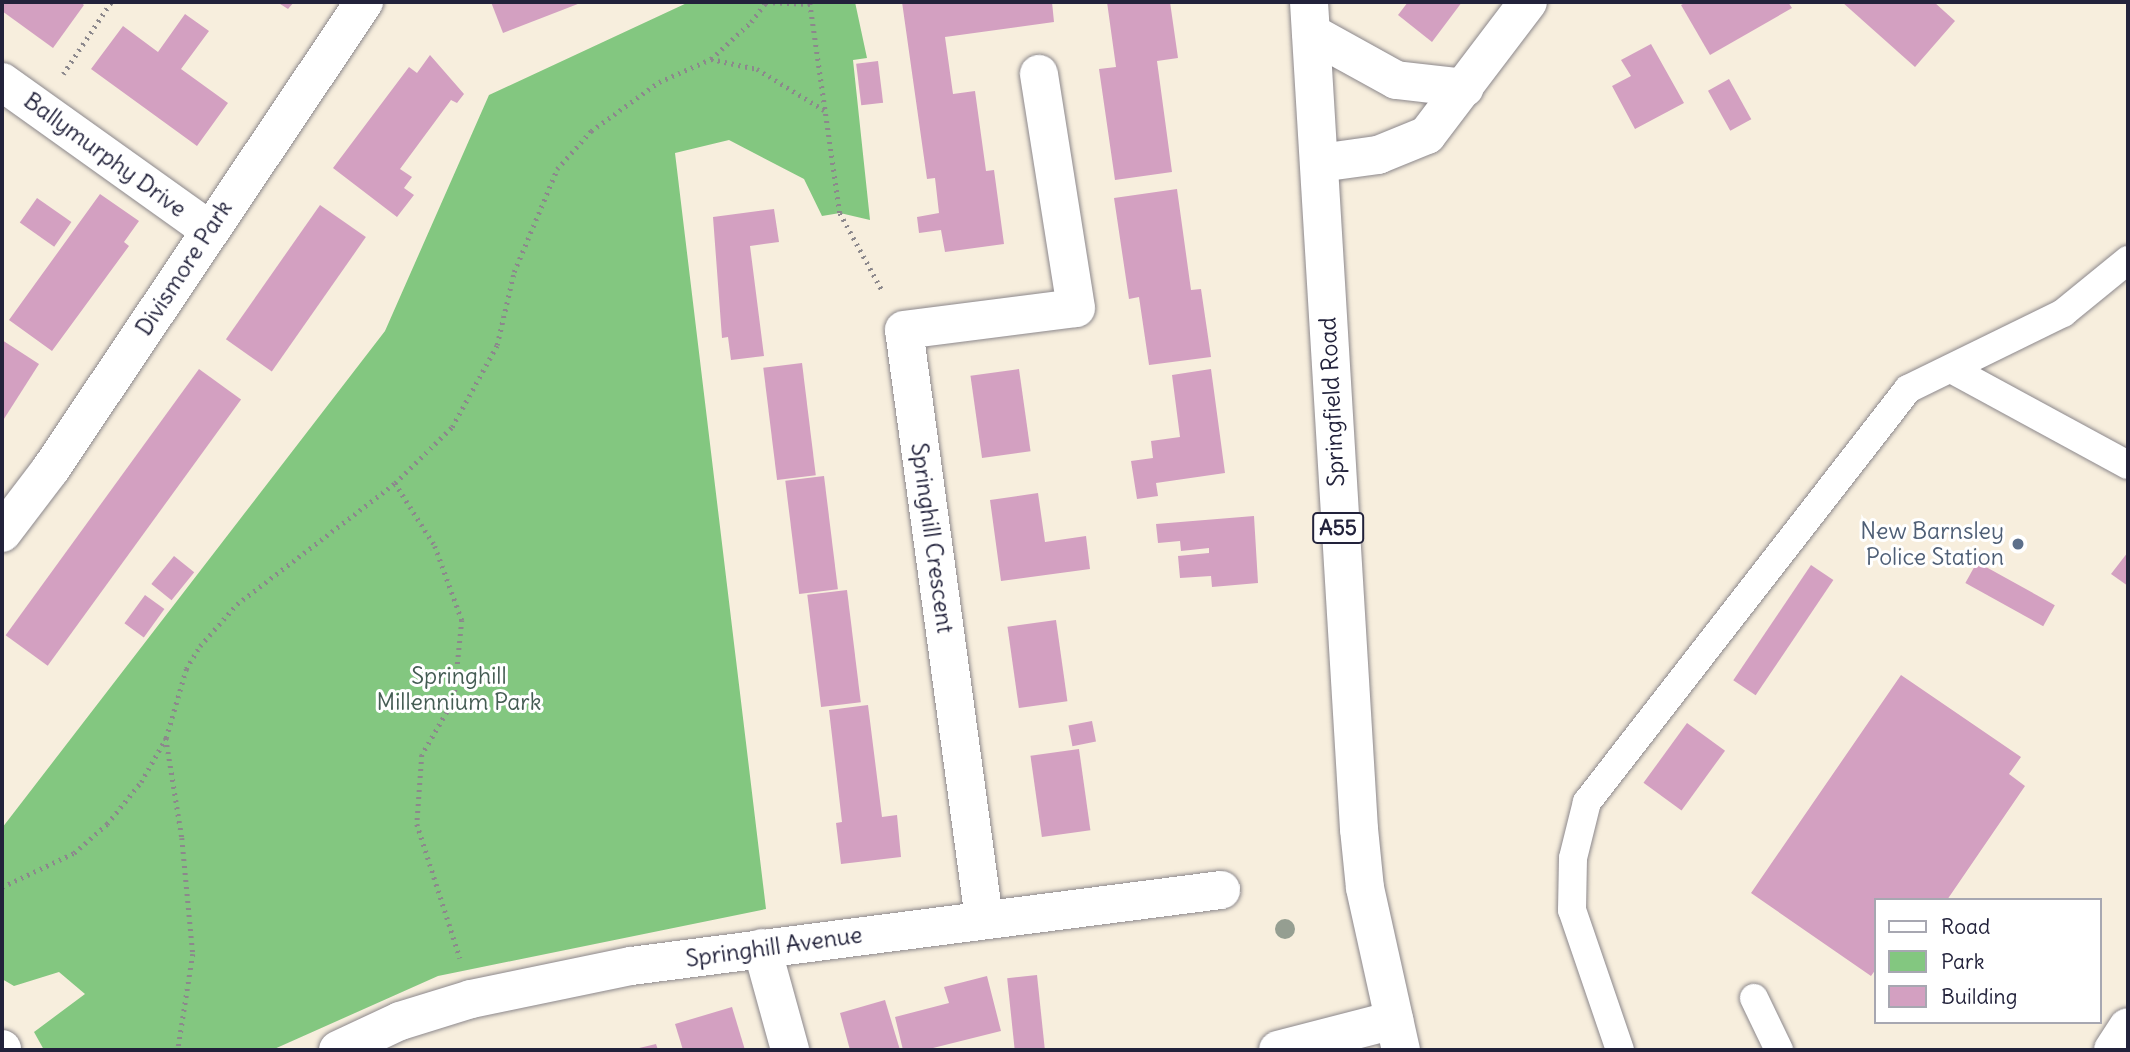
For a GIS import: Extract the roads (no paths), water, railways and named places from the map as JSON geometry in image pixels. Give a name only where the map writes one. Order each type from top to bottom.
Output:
[{"type":"main road","name":"Divismore Park","points":[[2,533],[145,330],[208,229],[364,2]]},
{"type":"main road","points":[[1320,163],[1378,155],[1427,135],[1528,2]]},
{"type":"main road","points":[[1310,17],[1396,80],[1465,88]]},
{"type":"main road","name":"Springfield Road","points":[[1310,17],[1359,829],[1366,888],[1398,1035]]},
{"type":"main road","name":"Springhill Crescent","points":[[985,919],[904,330],[1076,308],[1039,74]]},
{"type":"main road","name":"Ballymurphy Drive","points":[[2,82],[41,106],[208,229]]},
{"type":"main road","name":"Springhill Avenue","points":[[338,1050],[400,1021],[471,999],[631,966],[1221,890]]},
{"type":"main road","points":[[762,948],[790,1050]]},
{"type":"main road","points":[[2113,1050],[2128,1027]]},
{"type":"main road","points":[[1278,1050],[1398,1035]]},
{"type":"lane","points":[[1620,1050],[1572,910],[1573,858],[1587,802],[1866,436],[1908,389],[2063,313],[2128,260]]},
{"type":"lane","points":[[1951,369],[2128,465]]},
{"type":"lane","points":[[1754,998],[1779,1050]]},
{"type":"place","name":"New Barnsley Police Station","points":[[2018,544]]},
{"type":"park label","name":"Springhill Millennium Park","points":[[459,689]]}]
